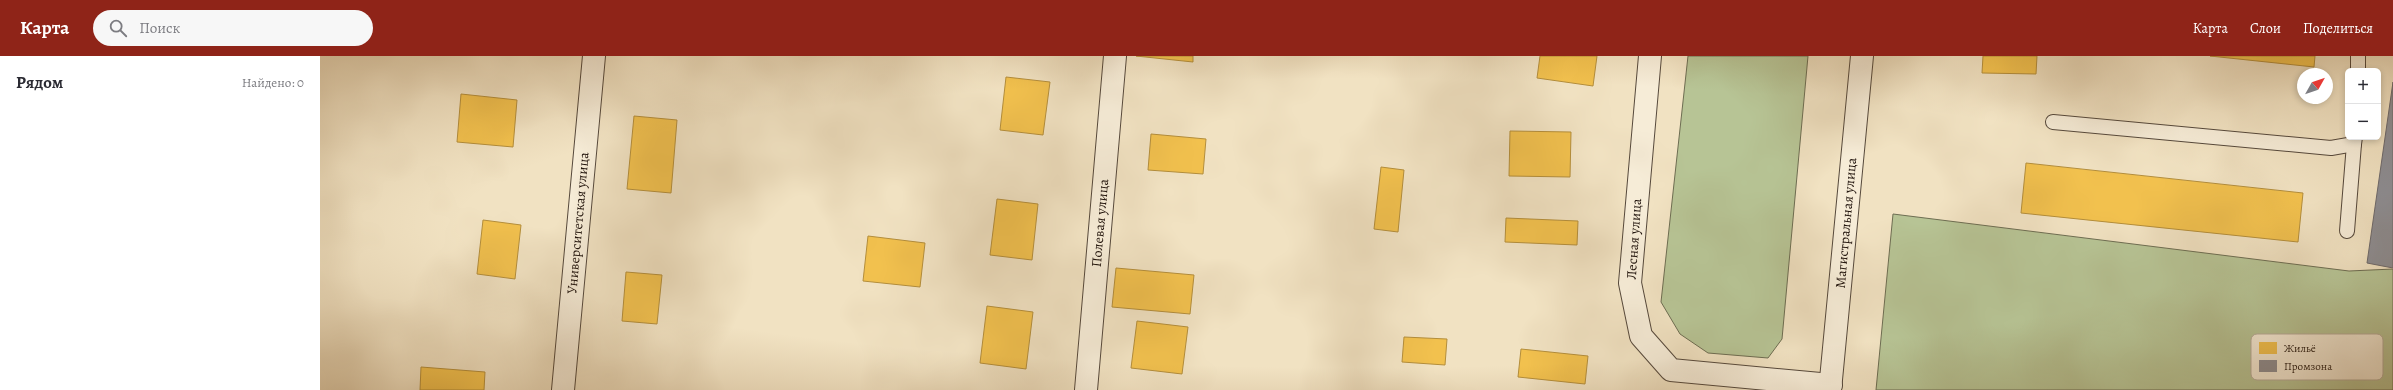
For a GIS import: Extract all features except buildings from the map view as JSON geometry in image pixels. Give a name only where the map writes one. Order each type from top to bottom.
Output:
[{"type":"street","name":"Университетская улица","points":[[562,390],[594,56]]},
{"type":"street","name":"Полевая улица","points":[[1086,390],[1115,56]]},
{"type":"street","name":"Лесная улица","points":[[1650,56],[1630,283],[1641,336],[1671,370],[1831,387]]},
{"type":"street","name":"Магистральная улица","points":[[1831,387],[1862,56]]},
{"type":"lane","points":[[2358,56],[2358,68]]},
{"type":"lane","points":[[2053,122],[2331,148],[2355,140],[2347,231]]},
{"type":"green space","points":[[1688,56],[1808,56],[1782,339],[1768,358],[1708,353],[1680,334],[1661,302]]},
{"type":"green space","points":[[1893,214],[2349,271],[2393,269],[2393,390],[1876,390]]}]
